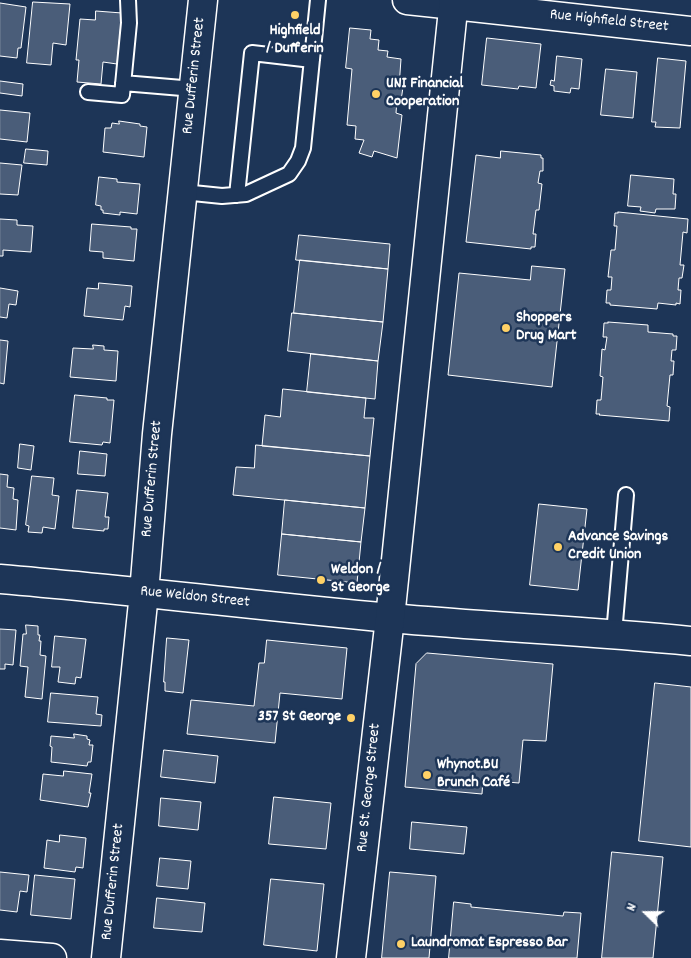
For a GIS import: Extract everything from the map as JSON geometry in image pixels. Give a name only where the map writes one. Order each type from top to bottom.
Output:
[{"type":"street","name":"Rue Dufferin Street","points":[[106,958],[144,593],[157,434],[203,0]]},
{"type":"street","name":"Rue Highfield Street","points":[[407,0],[454,3],[691,31]]},
{"type":"street","name":"Rue St. George Street","points":[[351,958],[390,618],[454,3]]},
{"type":"street","name":"Rue Weldon Street","points":[[0,579],[390,618],[691,641]]},
{"type":"street","points":[[0,954],[52,958]]},
{"type":"lane","points":[[88,92],[122,95],[128,0]]},
{"type":"lane","points":[[182,192],[222,196],[246,194],[289,174],[298,161],[303,148],[318,0]]},
{"type":"lane","points":[[237,195],[252,53],[312,60]]},
{"type":"lane","points":[[123,83],[194,90]]},
{"type":"lane","points":[[614,634],[626,495]]},
{"type":"building","points":[[33,2],[70,4],[66,45],[53,43],[51,65],[27,63]]},
{"type":"building","points":[[0,3],[26,7],[21,48],[18,48],[17,58],[0,56]]},
{"type":"building","points":[[96,11],[122,13],[117,64],[103,62],[101,84],[77,82],[79,60],[76,60],[80,19],[95,20]]},
{"type":"building","name":"UNI Financial Cooperation","points":[[350,28],[371,30],[370,39],[379,40],[378,50],[388,51],[387,57],[401,59],[399,87],[403,87],[401,101],[397,100],[396,113],[402,115],[397,158],[374,151],[372,157],[359,153],[364,140],[355,139],[356,126],[347,125],[352,69],[346,68]]},
{"type":"building","points":[[487,38],[541,44],[536,88],[519,86],[518,89],[482,85]]},
{"type":"building","points":[[557,56],[582,59],[579,89],[571,88],[570,93],[554,91],[554,86],[550,85],[551,80],[554,81]]},
{"type":"building","points":[[658,58],[686,61],[680,128],[655,127],[656,122],[652,122]]},
{"type":"building","points":[[606,69],[637,72],[633,118],[601,115]]},
{"type":"building","points":[[0,81],[23,84],[22,96],[0,93]]},
{"type":"building","points":[[0,110],[30,113],[27,142],[0,139]]},
{"type":"building","points":[[119,121],[147,127],[144,157],[103,152],[105,128],[111,128],[112,123],[119,124]]},
{"type":"building","points":[[26,149],[48,151],[47,165],[24,163]]},
{"type":"building","points":[[501,151],[541,155],[541,158],[543,158],[543,171],[540,171],[538,183],[542,184],[539,210],[536,210],[533,234],[536,234],[535,247],[531,247],[531,249],[466,242],[476,155],[500,158]]},
{"type":"building","points":[[0,163],[22,165],[18,195],[0,194]]},
{"type":"building","points":[[631,175],[674,179],[675,209],[656,209],[655,213],[640,211],[641,207],[628,206]]},
{"type":"building","points":[[99,177],[117,179],[117,182],[140,184],[137,214],[103,213],[101,206],[96,205]]},
{"type":"building","points":[[615,213],[688,219],[687,233],[683,232],[680,265],[684,265],[682,278],[679,278],[678,290],[681,290],[680,304],[658,303],[657,309],[610,305],[610,303],[606,303],[607,290],[611,290],[612,277],[608,277],[611,250],[615,250],[617,226],[614,226]]},
{"type":"building","points":[[0,219],[17,220],[17,225],[33,226],[31,252],[3,250],[3,256],[0,256]]},
{"type":"building","points":[[92,224],[137,229],[134,261],[103,258],[103,252],[90,251]]},
{"type":"building","points":[[299,235],[390,244],[388,269],[296,260]]},
{"type":"building","points":[[300,260],[388,269],[383,322],[294,313]]},
{"type":"building","name":"Shoppers Drug Mart","points":[[532,266],[565,269],[552,387],[448,375],[459,273],[530,280]]},
{"type":"building","points":[[99,283],[132,286],[130,307],[125,306],[123,320],[84,316],[87,288],[98,289]]},
{"type":"building","points":[[0,288],[18,291],[16,305],[9,304],[7,318],[0,317]]},
{"type":"building","points":[[292,313],[383,322],[378,361],[288,351]]},
{"type":"building","points":[[604,323],[648,325],[648,332],[677,336],[676,350],[672,350],[671,361],[674,361],[673,375],[670,375],[667,406],[670,407],[669,421],[596,414],[597,400],[601,400],[603,377],[600,376],[602,349],[605,350],[607,337],[603,337]]},
{"type":"building","points":[[0,340],[8,341],[4,384],[0,383]]},
{"type":"building","points":[[93,345],[104,346],[104,350],[118,351],[116,381],[70,377],[73,348],[93,349]]},
{"type":"building","points":[[311,354],[378,361],[375,399],[307,392]]},
{"type":"building","points":[[283,389],[366,398],[364,418],[374,418],[370,456],[262,446],[265,415],[280,417]]},
{"type":"building","points":[[75,395],[114,400],[110,443],[103,442],[102,445],[70,442]]},
{"type":"building","points":[[20,444],[34,446],[31,470],[18,468]]},
{"type":"building","points":[[256,445],[370,456],[365,508],[233,495],[236,467],[254,468]]},
{"type":"building","points":[[80,451],[107,454],[105,476],[78,474]]},
{"type":"building","points":[[0,474],[8,475],[7,487],[14,488],[13,499],[18,500],[16,530],[0,528]]},
{"type":"building","points":[[32,476],[54,478],[52,495],[59,496],[55,529],[43,527],[42,533],[28,532],[29,526],[26,525]]},
{"type":"building","points":[[77,490],[108,493],[105,517],[109,517],[108,529],[104,529],[104,531],[73,528]]},
{"type":"building","points":[[285,500],[365,508],[361,542],[282,534]]},
{"type":"building","name":"Advance Savings Credit Union","points":[[539,504],[587,509],[578,590],[530,585]]},
{"type":"building","points":[[282,534],[361,542],[357,583],[278,575]]},
{"type":"building","points":[[26,625],[38,626],[39,641],[41,641],[40,655],[46,656],[42,699],[25,697],[28,667],[20,666],[23,634],[26,634]]},
{"type":"building","points":[[0,629],[16,630],[13,665],[5,664],[5,669],[0,669]]},
{"type":"building","points":[[55,636],[86,639],[81,678],[76,677],[75,684],[58,682],[60,667],[52,667]]},
{"type":"building","points":[[167,638],[189,640],[183,693],[165,691]]},
{"type":"building","points":[[267,640],[347,648],[342,699],[280,693],[275,743],[187,734],[191,700],[254,706],[259,663],[264,663]]},
{"type":"building","points":[[427,653],[553,664],[546,741],[523,740],[519,783],[483,780],[482,794],[405,787],[416,664]]},
{"type":"building","points":[[655,683],[691,687],[691,847],[639,841]]},
{"type":"building","points":[[51,693],[98,697],[96,714],[102,715],[101,726],[48,722]]},
{"type":"building","points":[[74,734],[87,736],[87,739],[90,740],[89,745],[93,745],[91,762],[88,762],[87,766],[51,762],[51,736],[74,738]]},
{"type":"building","points":[[164,750],[218,756],[215,783],[161,777]]},
{"type":"building","points":[[64,771],[92,774],[88,807],[40,800],[43,774],[63,776]]},
{"type":"building","points":[[274,797],[331,803],[326,849],[269,844]]},
{"type":"building","points":[[161,798],[201,802],[198,830],[159,826]]},
{"type":"building","points":[[412,822],[467,827],[464,854],[410,849]]},
{"type":"building","points":[[60,835],[86,838],[83,868],[76,867],[75,872],[44,868],[47,840],[59,842]]},
{"type":"building","points":[[612,852],[663,857],[653,958],[602,958]]},
{"type":"building","points":[[160,858],[191,861],[188,889],[157,886]]},
{"type":"building","points":[[0,872],[29,875],[27,892],[20,891],[17,912],[0,910]]},
{"type":"building","points":[[390,872],[436,876],[429,958],[382,958]]},
{"type":"building","points":[[35,875],[75,879],[71,919],[31,915]]},
{"type":"building","points":[[271,879],[324,884],[317,951],[264,945]]},
{"type":"building","points":[[157,898],[205,903],[202,932],[154,928]]},
{"type":"building","points":[[454,902],[471,904],[471,907],[563,916],[564,912],[581,913],[577,958],[449,958]]},
{"type":"place","name":"Highfield / Dufferin","points":[[295,15]]},
{"type":"place","name":"UNI Financial Cooperation","points":[[376,94]]},
{"type":"place","name":"Shoppers Drug Mart","points":[[506,328]]},
{"type":"place","name":"Advance Savings Credit Union","points":[[558,547]]},
{"type":"place","name":"Weldon / St George","points":[[321,580]]},
{"type":"place","name":"357 St George","points":[[351,718]]},
{"type":"place","name":"Whynot.BU Brunch Café","points":[[427,775]]},
{"type":"place","name":"Laundromat Espresso Bar","points":[[401,944]]}]
